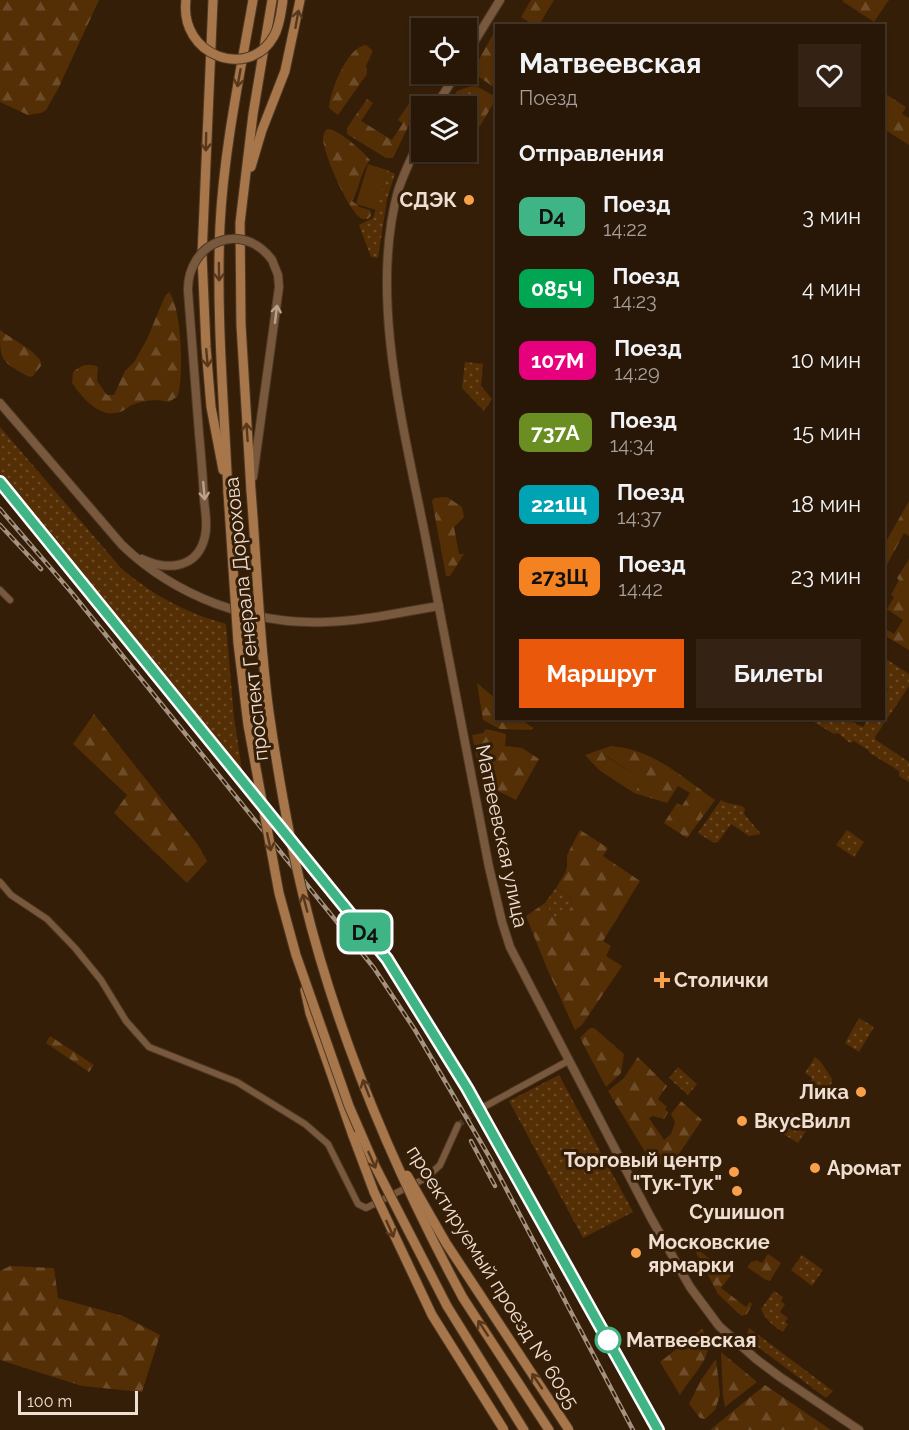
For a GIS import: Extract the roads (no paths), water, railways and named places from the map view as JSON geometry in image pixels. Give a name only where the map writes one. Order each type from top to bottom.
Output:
[{"type":"main road","points":[[186,0],[186,20],[194,38],[213,54],[233,59],[257,53],[269,43],[279,26],[283,0]]},
{"type":"main road","points":[[213,0],[202,255],[211,407],[228,493]]},
{"type":"main road","name":"проспект Генерала Дорохова","points":[[253,0],[234,106],[220,223],[220,333],[238,643],[248,725],[279,893],[300,968],[349,1106],[370,1156],[447,1306],[524,1430]]},
{"type":"main road","name":"проспект Генерала Дорохова","points":[[272,0],[253,114],[243,195],[240,261],[241,325],[251,491],[269,710],[300,883],[338,1014],[414,1204],[463,1298],[549,1430]]},
{"type":"main road","points":[[243,195],[262,130],[285,71],[300,0]]},
{"type":"main road","points":[[300,968],[310,1013],[374,1192],[432,1315],[504,1430]]},
{"type":"main road","name":"проектируемый проезд № 6095","points":[[388,1142],[446,1243],[569,1430]]},
{"type":"street","points":[[477,37],[500,0]]},
{"type":"street","name":"Матвеевская улица","points":[[411,159],[398,191],[388,254],[387,302],[399,397],[489,867],[510,947],[666,1245],[690,1287],[710,1315],[771,1371],[859,1430]]},
{"type":"street","points":[[128,550],[155,565],[168,567],[180,565],[196,555],[203,544],[207,526],[188,291],[189,272],[200,254],[208,247],[233,238],[261,247],[272,260],[278,275],[279,287],[251,491]]},
{"type":"street","points":[[0,403],[104,526],[141,563],[166,580],[199,597],[250,614],[308,622],[341,622],[439,606]]},
{"type":"street","points":[[0,590],[10,600]]},
{"type":"street","points":[[0,882],[11,895],[47,919],[75,948],[101,980],[126,1021],[149,1047],[237,1082],[305,1124],[328,1144],[358,1204],[366,1208],[426,1178],[440,1165],[458,1125]]},
{"type":"street","points":[[482,1108],[568,1060]]},
{"type":"tunnel","points":[[458,1125],[482,1108]]},
{"type":"railway","points":[[0,482],[387,959],[467,1088],[611,1346]]},
{"type":"railway","points":[[0,509],[72,593],[374,968],[415,1030],[490,1158],[633,1430]]},
{"type":"railway","points":[[0,525],[41,569]]},
{"type":"railway","points":[[471,1141],[495,1186]]},
{"type":"railway","points":[[615,1353],[658,1430]]},
{"type":"train","name":"D4","points":[[0,482],[387,959],[467,1088],[658,1430]]},
{"type":"place","name":"СДЭК","points":[[469,200]]},
{"type":"place","name":"Столички","points":[[662,980]]},
{"type":"place","name":"Лика","points":[[861,1092]]},
{"type":"place","name":"ВкусВилл","points":[[742,1121]]},
{"type":"place","name":"Аромат","points":[[815,1168]]},
{"type":"place","name":"Торговый центр \"Тук-Тук\"","points":[[734,1172]]},
{"type":"place","name":"Сушишоп","points":[[737,1191]]},
{"type":"place","name":"Московские ярмарки","points":[[636,1253]]},
{"type":"place","name":"Матвеевская","points":[[608,1340]]}]
